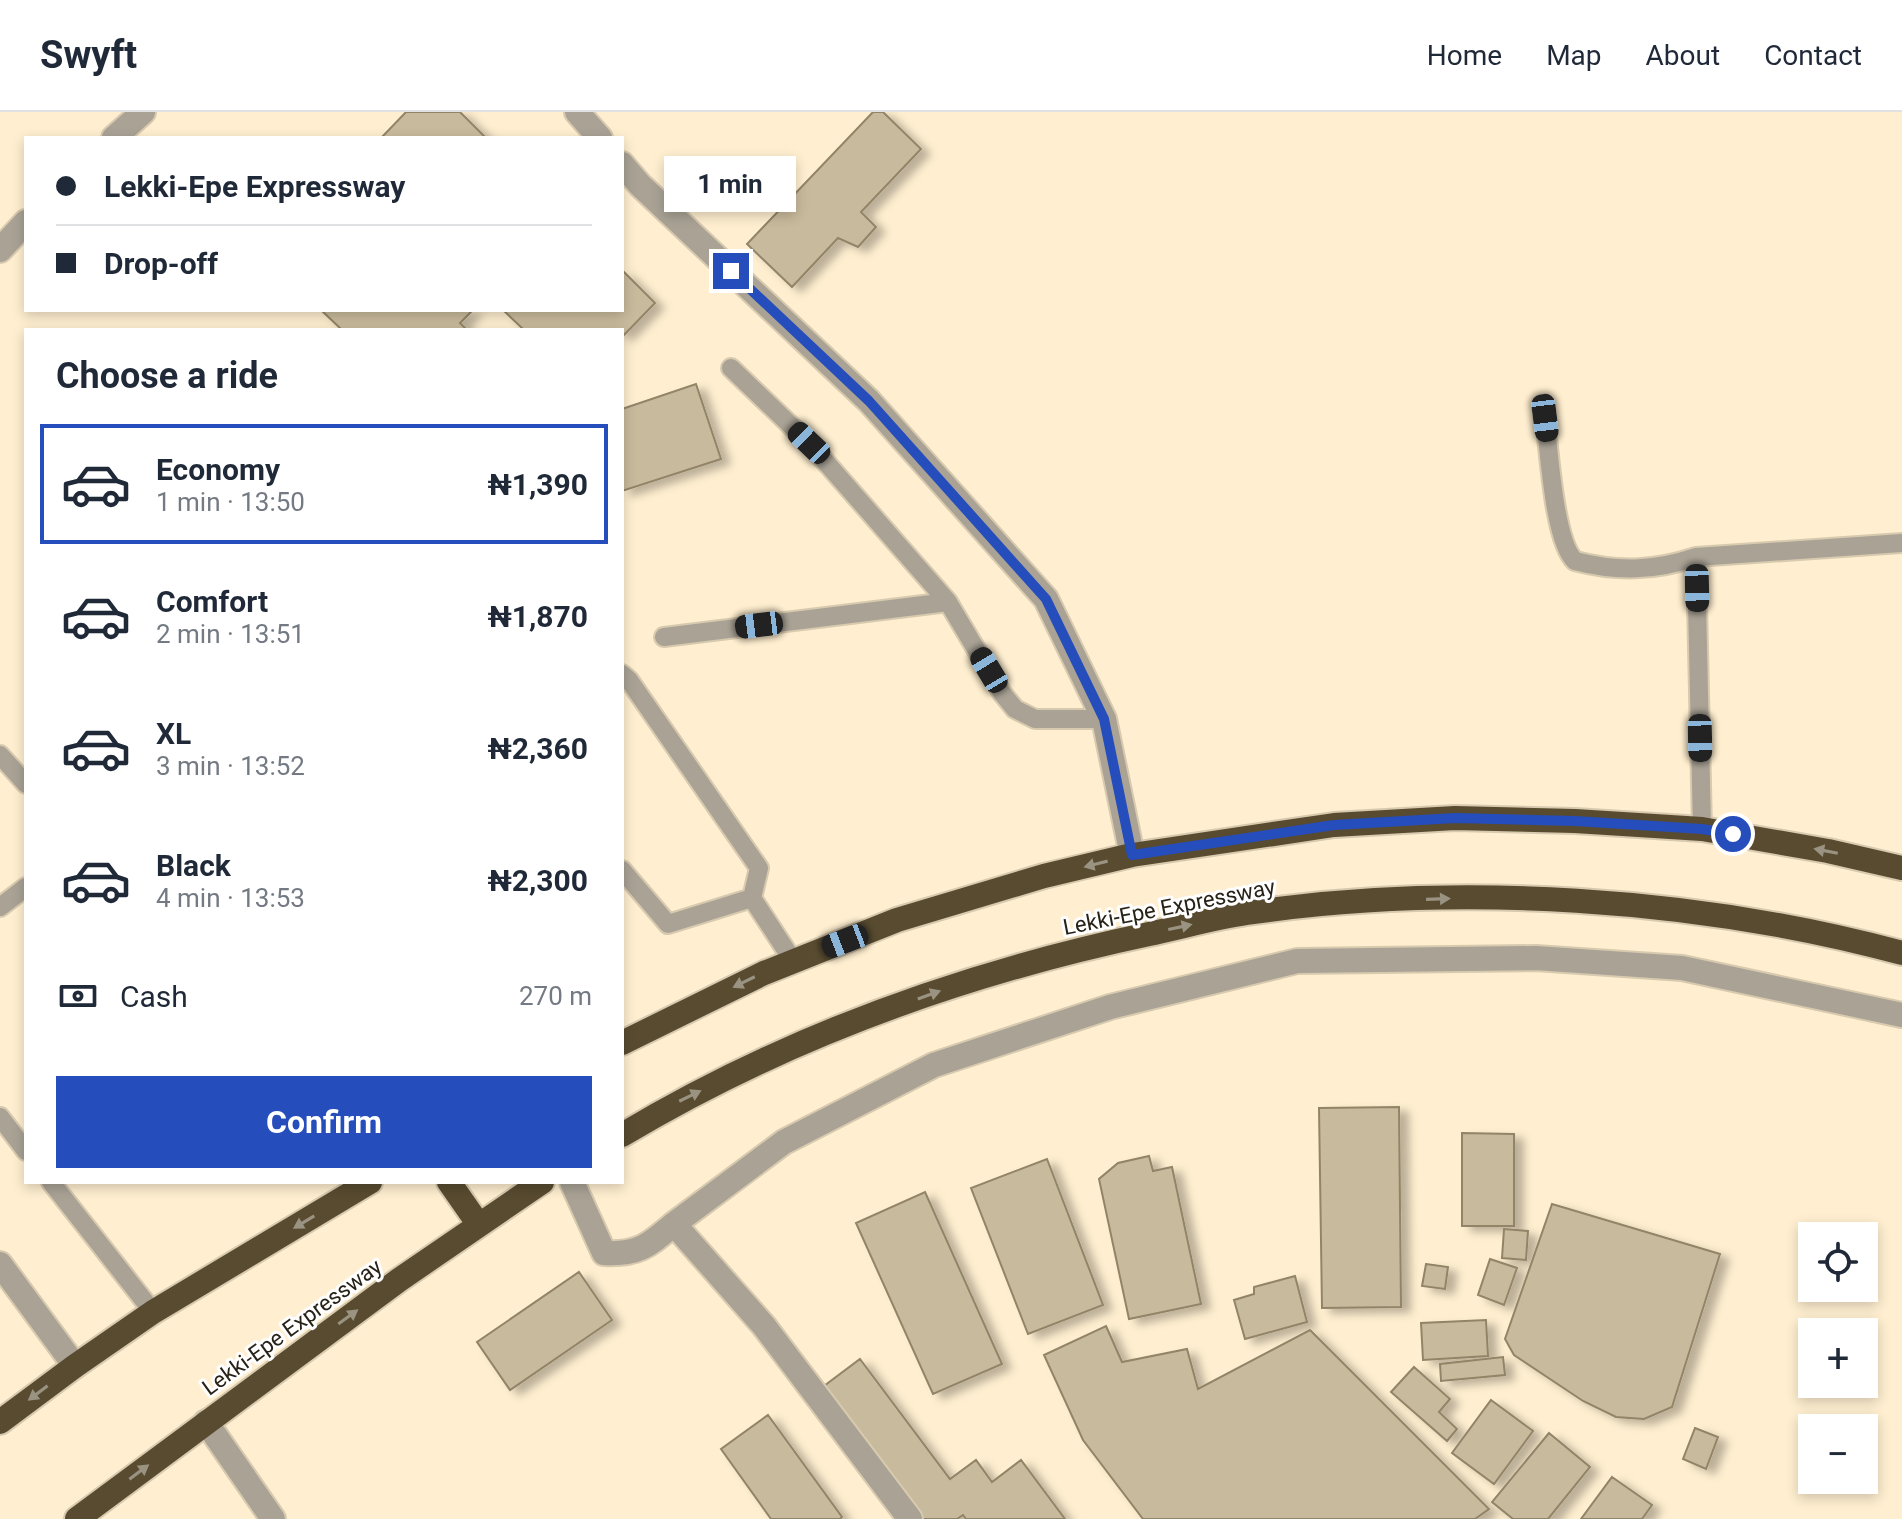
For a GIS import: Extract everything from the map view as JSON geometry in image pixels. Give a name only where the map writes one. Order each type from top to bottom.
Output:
[{"type":"highway","points":[[624,1042],[750,979],[897,920],[1044,876],[1132,855],[1334,825],[1455,818],[1702,829],[1828,851],[1902,868]]},
{"type":"highway","name":"Lekki-Epe Expressway","points":[[624,1134],[672,1105],[820,1034],[961,984],[1087,947],[1246,913],[1373,901],[1513,897],[1691,911],[1860,941],[1902,953]]},
{"type":"highway","points":[[0,1422],[153,1312],[367,1184]]},
{"type":"highway","points":[[450,1184],[479,1225]]},
{"type":"highway","name":"Lekki-Epe Expressway","points":[[77,1519],[206,1422],[539,1184]]},
{"type":"street","points":[[116,136],[143,112]]},
{"type":"street","points":[[577,112],[598,136]]},
{"type":"street","points":[[624,166],[640,185],[869,401],[1046,599],[1104,719],[1132,855]]},
{"type":"street","points":[[0,250],[24,224]]},
{"type":"street","points":[[573,1184],[604,1253],[627,1254],[647,1246],[784,1142],[934,1065],[1110,1007],[1297,961],[1536,958],[1682,968],[1902,1015]]},
{"type":"street","points":[[674,1224],[764,1326],[910,1519]]},
{"type":"street","points":[[0,1264],[75,1366]]},
{"type":"street","points":[[206,1422],[273,1519]]},
{"type":"lane","points":[[731,368],[809,443],[948,602],[1002,693],[1015,709],[1035,719],[1104,719]]},
{"type":"lane","points":[[1545,418],[1558,518],[1568,555],[1575,561],[1615,569],[1669,567],[1696,557],[1902,543]]},
{"type":"lane","points":[[1696,557],[1702,829]]},
{"type":"lane","points":[[664,637],[948,602]]},
{"type":"lane","points":[[624,676],[759,868],[752,898],[793,961]]},
{"type":"lane","points":[[0,755],[24,782]]},
{"type":"lane","points":[[624,872],[668,924],[752,898]]},
{"type":"lane","points":[[0,907],[24,889]]},
{"type":"lane","points":[[0,1117],[24,1148]]},
{"type":"lane","points":[[53,1184],[153,1312]]},
{"type":"building","points":[[406,112],[460,112],[484,136],[383,136]]},
{"type":"building","points":[[873,112],[883,112],[921,149],[861,212],[876,227],[858,247],[838,238],[792,287],[747,244]]},
{"type":"building","points":[[624,272],[655,303],[624,335],[624,328],[522,328],[505,312],[624,312]]},
{"type":"building","points":[[323,312],[471,312],[460,323],[465,328],[340,328]]},
{"type":"building","points":[[696,384],[721,459],[624,490],[624,408]]},
{"type":"building","points":[[1399,1107],[1401,1307],[1322,1308],[1319,1108]]},
{"type":"building","points":[[1462,1133],[1514,1134],[1514,1226],[1462,1226]]},
{"type":"building","points":[[1149,1156],[1153,1171],[1172,1167],[1201,1304],[1129,1319],[1099,1179],[1118,1163]]},
{"type":"building","points":[[1047,1159],[1103,1305],[1028,1334],[971,1188]]},
{"type":"building","points":[[925,1192],[1002,1364],[933,1394],[856,1223]]},
{"type":"building","points":[[1552,1204],[1720,1254],[1672,1407],[1644,1419],[1616,1417],[1583,1401],[1514,1355],[1505,1339]]},
{"type":"building","points":[[1504,1229],[1528,1231],[1526,1260],[1502,1258]]},
{"type":"building","points":[[1490,1259],[1517,1268],[1504,1305],[1478,1295]]},
{"type":"building","points":[[1426,1264],[1448,1267],[1445,1289],[1422,1286]]},
{"type":"building","points":[[579,1272],[612,1320],[510,1390],[477,1342]]},
{"type":"building","points":[[1295,1276],[1307,1322],[1245,1339],[1234,1300],[1254,1294],[1254,1287]]},
{"type":"building","points":[[1486,1320],[1488,1356],[1423,1360],[1421,1323]]},
{"type":"building","points":[[1106,1326],[1122,1362],[1187,1349],[1198,1389],[1310,1330],[1489,1509],[1475,1519],[1143,1519],[1083,1440],[1044,1355]]},
{"type":"building","points":[[1503,1357],[1505,1375],[1441,1381],[1440,1364]]},
{"type":"building","points":[[860,1359],[950,1479],[976,1460],[992,1482],[1021,1460],[1065,1519],[966,1519],[963,1515],[957,1519],[922,1519],[824,1386]]},
{"type":"building","points":[[1414,1367],[1450,1399],[1439,1412],[1457,1429],[1447,1441],[1391,1392]]},
{"type":"building","points":[[1491,1400],[1533,1431],[1494,1484],[1452,1453]]},
{"type":"building","points":[[768,1415],[842,1517],[840,1519],[771,1519],[721,1449]]},
{"type":"building","points":[[1695,1428],[1718,1437],[1706,1469],[1683,1459]]},
{"type":"building","points":[[1549,1433],[1590,1467],[1548,1519],[1513,1519],[1492,1502]]},
{"type":"building","points":[[1612,1477],[1652,1505],[1642,1519],[1581,1519]]},
{"type":"route","points":[[731,271],[869,401],[1046,599],[1104,719],[1132,855],[1334,825],[1455,818],[1575,821],[1702,829],[1733,834]]}]
